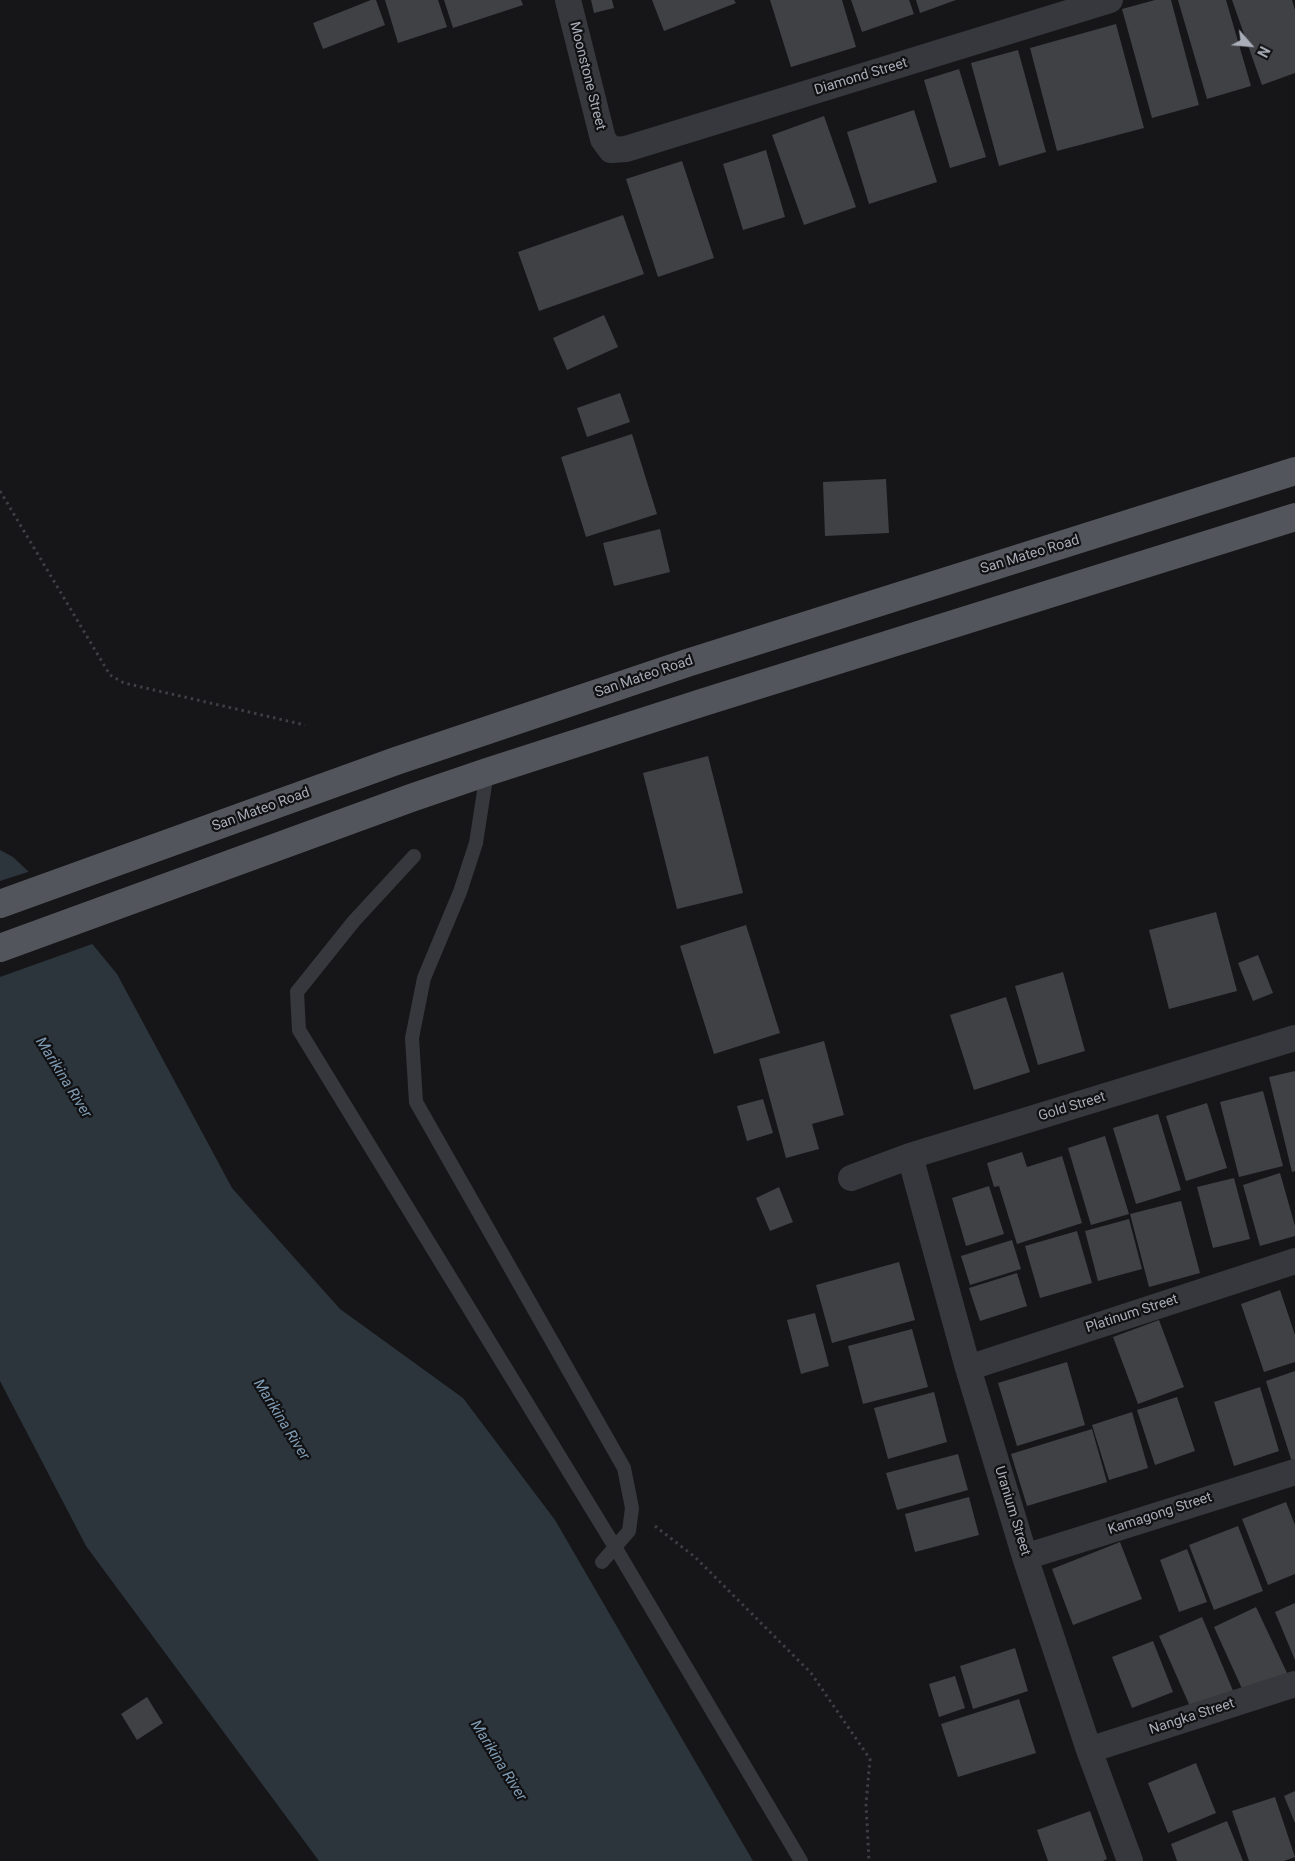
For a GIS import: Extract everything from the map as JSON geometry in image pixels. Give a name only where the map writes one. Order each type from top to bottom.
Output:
[{"type":"main road","name":"San Mateo Road","points":[[0,904],[396,761],[687,663],[1295,472]]},
{"type":"main road","points":[[0,948],[410,798],[487,772],[700,703],[1295,517]]},
{"type":"street","name":"Moonstone Street","points":[[568,0],[603,139],[611,150]]},
{"type":"street","name":"Diamond Street","points":[[611,150],[626,149],[1110,0]]},
{"type":"street","name":"Gold Street","points":[[851,1178],[910,1156],[1295,1038]]},
{"type":"street","name":"Uranium Street","points":[[910,1156],[968,1368],[1025,1558],[1089,1750],[1130,1861]]},
{"type":"street","name":"Platinum Street","points":[[968,1368],[1295,1261]]},
{"type":"street","name":"Kamagong Street","points":[[1025,1558],[1295,1472]]},
{"type":"street","name":"Nangka Street","points":[[1089,1750],[1295,1684]]},
{"type":"lane","points":[[487,772],[476,843],[460,892],[424,978],[412,1038],[416,1102],[624,1468],[632,1508],[629,1531],[602,1562]]},
{"type":"lane","points":[[414,856],[354,921],[297,992],[299,1030],[614,1547],[801,1861]]},
{"type":"path","points":[[0,491],[110,674],[124,683],[305,725]]},
{"type":"path","points":[[632,1508],[695,1558],[811,1673],[870,1759],[866,1804],[869,1861]]},
{"type":"water","name":"Marikina River","points":[[0,850],[13,857],[47,889],[117,974],[232,1188],[340,1309],[463,1398],[555,1520],[753,1861],[319,1861],[86,1546],[0,1381]]},
{"type":"pier","points":[[31,871],[95,943],[0,977],[0,881]]},
{"type":"building","points":[[371,0],[376,0],[385,25],[323,49],[313,23]]},
{"type":"building","points":[[385,0],[438,0],[447,27],[398,43]]},
{"type":"building","points":[[444,0],[521,0],[523,5],[453,28]]},
{"type":"building","points":[[591,0],[612,0],[614,8],[594,13]]},
{"type":"building","points":[[652,0],[734,0],[736,3],[664,31]]},
{"type":"building","points":[[770,0],[842,0],[856,47],[791,67]]},
{"type":"building","points":[[851,0],[909,0],[914,14],[862,32]]},
{"type":"building","points":[[916,0],[956,0],[920,13]]},
{"type":"building","points":[[1155,0],[1171,0],[1199,105],[1152,118],[1122,9]]},
{"type":"building","points":[[1178,0],[1226,0],[1251,86],[1207,99]]},
{"type":"building","points":[[1232,0],[1292,0],[1295,10],[1295,73],[1262,85]]},
{"type":"building","points":[[1116,24],[1144,128],[1057,151],[1030,48]]},
{"type":"building","points":[[1018,50],[1046,152],[999,166],[971,63]]},
{"type":"building","points":[[959,69],[986,157],[950,168],[924,80]]},
{"type":"building","points":[[914,110],[937,182],[869,204],[847,132]]},
{"type":"building","points":[[824,116],[856,207],[804,225],[772,135]]},
{"type":"building","points":[[766,150],[785,217],[743,230],[723,164]]},
{"type":"building","points":[[682,161],[714,258],[658,277],[626,179]]},
{"type":"building","points":[[623,215],[644,274],[539,311],[518,252]]},
{"type":"building","points":[[604,315],[618,347],[567,370],[553,338]]},
{"type":"building","points":[[620,393],[630,422],[587,437],[577,408]]},
{"type":"building","points":[[632,434],[657,514],[586,537],[561,457]]},
{"type":"building","points":[[886,479],[889,533],[825,536],[823,482]]},
{"type":"building","points":[[660,529],[670,572],[614,586],[603,543]]},
{"type":"building","points":[[708,756],[743,893],[677,909],[643,773]]},
{"type":"building","points":[[1216,912],[1237,991],[1169,1009],[1149,930]]},
{"type":"building","points":[[746,925],[780,1033],[714,1054],[680,946]]},
{"type":"building","points":[[1258,955],[1273,993],[1253,1001],[1238,963]]},
{"type":"building","points":[[1063,972],[1085,1051],[1038,1065],[1015,986]]},
{"type":"building","points":[[1006,997],[1030,1072],[974,1090],[950,1015]]},
{"type":"building","points":[[824,1041],[844,1115],[812,1124],[819,1149],[786,1158],[759,1059]]},
{"type":"building","points":[[1295,1071],[1295,1171],[1292,1172],[1269,1077]]},
{"type":"building","points":[[1263,1091],[1283,1166],[1239,1177],[1220,1102]]},
{"type":"building","points":[[763,1099],[773,1133],[747,1141],[737,1106]]},
{"type":"building","points":[[1207,1103],[1227,1168],[1186,1181],[1166,1116]]},
{"type":"building","points":[[1158,1114],[1181,1190],[1136,1204],[1113,1128]]},
{"type":"building","points":[[1105,1136],[1129,1214],[1091,1225],[1068,1148]]},
{"type":"building","points":[[1022,1152],[1027,1167],[1062,1156],[1082,1223],[1017,1244],[999,1186],[994,1187],[987,1163]]},
{"type":"building","points":[[1280,1173],[1295,1226],[1295,1236],[1260,1246],[1243,1185]]},
{"type":"building","points":[[1234,1178],[1250,1239],[1213,1248],[1197,1187]]},
{"type":"building","points":[[989,1186],[1004,1234],[966,1246],[952,1198]]},
{"type":"building","points":[[779,1187],[793,1222],[770,1231],[756,1198]]},
{"type":"building","points":[[1181,1201],[1200,1273],[1149,1287],[1130,1214]]},
{"type":"building","points":[[1129,1219],[1142,1269],[1098,1281],[1085,1231]]},
{"type":"building","points":[[1077,1231],[1092,1283],[1040,1298],[1025,1246]]},
{"type":"building","points":[[1012,1240],[1021,1269],[970,1285],[961,1256]]},
{"type":"building","points":[[899,1262],[915,1320],[832,1343],[816,1285]]},
{"type":"building","points":[[1017,1273],[1027,1306],[980,1321],[969,1288]]},
{"type":"building","points":[[1280,1290],[1295,1335],[1295,1362],[1264,1372],[1241,1304]]},
{"type":"building","points":[[815,1313],[829,1366],[801,1374],[787,1320]]},
{"type":"building","points":[[1159,1320],[1184,1387],[1138,1404],[1113,1337]]},
{"type":"building","points":[[912,1329],[928,1387],[863,1404],[848,1346]]},
{"type":"building","points":[[1067,1362],[1085,1425],[1017,1446],[998,1383]]},
{"type":"building","points":[[1295,1371],[1295,1461],[1292,1462],[1266,1381]]},
{"type":"building","points":[[1260,1387],[1279,1451],[1234,1466],[1214,1402]]},
{"type":"building","points":[[934,1392],[947,1442],[888,1459],[874,1408]]},
{"type":"building","points":[[1177,1397],[1195,1451],[1155,1465],[1137,1410]]},
{"type":"building","points":[[1132,1412],[1148,1468],[1109,1480],[1092,1425]]},
{"type":"building","points":[[1092,1429],[1107,1482],[1027,1506],[1011,1454]]},
{"type":"building","points":[[958,1454],[968,1490],[897,1510],[886,1473]]},
{"type":"building","points":[[969,1497],[979,1535],[915,1552],[905,1514]]},
{"type":"building","points":[[1286,1502],[1295,1525],[1295,1574],[1268,1585],[1242,1519]]},
{"type":"building","points":[[1238,1526],[1263,1591],[1214,1610],[1189,1545]]},
{"type":"building","points":[[1120,1542],[1142,1599],[1073,1625],[1052,1569]]},
{"type":"building","points":[[1187,1549],[1207,1602],[1179,1612],[1160,1560]]},
{"type":"building","points":[[1295,1603],[1295,1660],[1275,1612]]},
{"type":"building","points":[[1256,1607],[1287,1673],[1244,1693],[1214,1627]]},
{"type":"building","points":[[1202,1617],[1234,1693],[1192,1711],[1159,1636]]},
{"type":"building","points":[[1153,1641],[1173,1692],[1132,1708],[1112,1657]]},
{"type":"building","points":[[1015,1648],[1028,1691],[973,1709],[960,1666]]},
{"type":"building","points":[[955,1676],[965,1708],[939,1717],[929,1684]]},
{"type":"building","points":[[147,1697],[163,1723],[137,1740],[121,1714]]},
{"type":"building","points":[[1019,1699],[1036,1753],[958,1777],[941,1724]]},
{"type":"building","points":[[1196,1763],[1216,1813],[1168,1833],[1148,1783]]},
{"type":"building","points":[[1295,1791],[1295,1823],[1284,1796]]},
{"type":"building","points":[[1275,1797],[1295,1857],[1284,1861],[1249,1861],[1232,1811]]},
{"type":"building","points":[[1090,1811],[1107,1859],[1103,1861],[1048,1861],[1037,1830]]},
{"type":"building","points":[[1227,1821],[1243,1861],[1177,1861],[1171,1844]]}]
